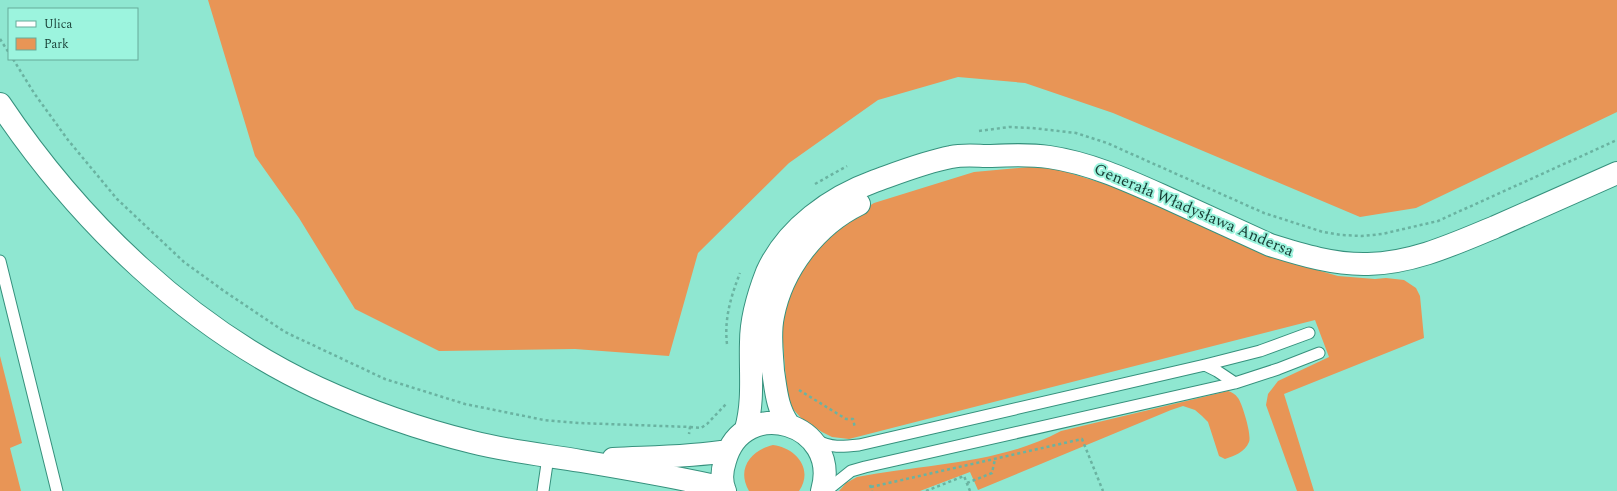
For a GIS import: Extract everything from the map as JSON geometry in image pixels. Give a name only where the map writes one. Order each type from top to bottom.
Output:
[{"type":"street","points":[[0,104],[48,170],[117,246],[147,274],[189,309],[228,337],[282,369],[318,388],[375,412],[414,426],[474,443],[686,479],[725,489],[723,469],[727,452],[734,441],[746,429],[764,423],[774,422],[789,425],[799,428],[811,438],[820,451],[825,466],[825,481],[822,491]]},
{"type":"street","name":"Generała Władysława Andersa","points":[[746,429],[751,401],[752,328],[758,296],[768,270],[775,258],[798,230],[823,208],[859,187],[953,156],[1028,154],[1047,156],[1082,164],[1122,178],[1276,247],[1322,259],[1344,263],[1367,264],[1410,259],[1460,242],[1555,202],[1617,173]]},
{"type":"street","name":"Generała Władysława Andersa","points":[[789,425],[783,418],[777,398],[771,328],[772,316],[778,297],[799,256],[817,234],[832,220],[873,196],[912,181],[994,156]]},
{"type":"street","points":[[580,461],[688,454],[702,455],[727,452]]},
{"type":"lane","points":[[0,261],[57,491]]},
{"type":"lane","points":[[811,438],[828,446],[843,447],[859,445],[1205,365],[1260,351],[1309,333]]},
{"type":"lane","points":[[826,491],[850,471],[1235,383],[1278,369],[1319,353]]},
{"type":"lane","points":[[1205,365],[1235,383]]},
{"type":"lane","points":[[543,491],[548,456]]},
{"type":"path","points":[[0,39],[8,51]]},
{"type":"path","points":[[14,60],[34,93],[68,140],[117,200],[184,262],[285,332],[384,379],[465,404],[544,420],[579,423],[690,427],[688,454]]},
{"type":"path","points":[[871,487],[1082,439],[1103,491]]},
{"type":"path","points":[[967,483],[992,473],[995,459]]},
{"type":"path","points":[[926,491],[964,476],[970,491]]},
{"type":"green space","points":[[208,0],[1617,0],[1617,112],[1416,208],[1360,217],[1113,113],[1025,83],[958,77],[878,100],[789,163],[698,253],[669,356],[575,349],[439,351],[355,309],[299,218],[255,156]]},
{"type":"green space","points":[[1029,167],[1057,169],[1118,188],[1258,251],[1296,264],[1338,276],[1404,280],[1416,288],[1420,296],[1424,338],[1284,394],[1314,491],[1297,491],[1266,405],[1268,394],[1278,381],[1329,357],[1315,320],[849,439],[832,437],[822,432],[801,418],[793,409],[787,394],[782,329],[787,301],[796,279],[813,252],[837,226],[874,203],[974,172]]},
{"type":"green space","points":[[0,356],[22,443],[10,448],[21,491],[0,491]]},
{"type":"green space","points":[[1228,391],[1235,394],[1240,401],[1250,438],[1249,442],[1242,451],[1225,459],[1219,456],[1208,422],[1195,410],[1183,406],[978,490],[970,472],[920,491],[839,491],[846,483],[857,477],[988,457],[1038,442],[1061,431]]},
{"type":"green space","points":[[773,445],[789,450],[800,461],[804,475],[803,483],[799,491],[749,491],[745,483],[744,475],[748,462],[758,451]]}]
